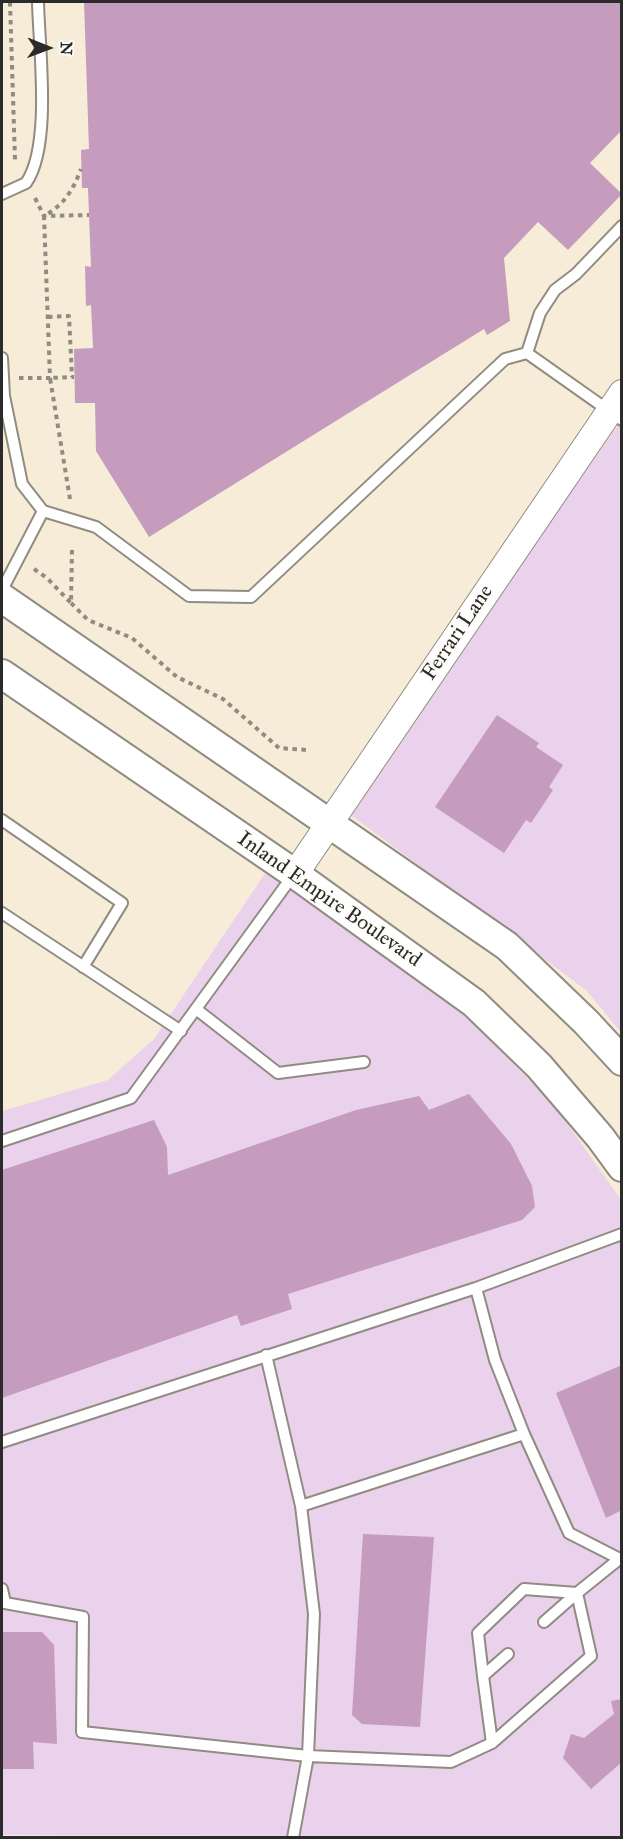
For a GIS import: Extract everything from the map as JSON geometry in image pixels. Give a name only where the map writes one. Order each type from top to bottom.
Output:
[{"type":"main road","points":[[2,598],[507,946],[586,1022],[621,1061]]},
{"type":"main road","name":"Inland Empire Boulevard","points":[[2,674],[295,874],[474,1003],[539,1066],[600,1137],[621,1167]]},
{"type":"street","name":"Ferrari Lane","points":[[295,874],[617,408]]},
{"type":"lane","points":[[2,194],[28,181],[40,143],[38,2]]},
{"type":"lane","points":[[527,353],[540,313],[555,290],[576,274],[621,226]]},
{"type":"lane","points":[[2,358],[3,379],[22,484],[43,511],[96,527],[189,596],[251,597],[505,359],[527,353],[617,408]]},
{"type":"lane","points":[[2,590],[43,511]]},
{"type":"lane","points":[[2,820],[122,903],[83,967]]},
{"type":"lane","points":[[2,1140],[131,1098],[295,874]]},
{"type":"lane","points":[[2,913],[181,1031]]},
{"type":"lane","points":[[196,1009],[278,1073],[364,1062]]},
{"type":"lane","points":[[2,1442],[476,1288],[621,1234]]},
{"type":"lane","points":[[476,1288],[495,1360],[569,1533],[620,1560],[544,1622]]},
{"type":"lane","points":[[266,1355],[301,1506],[314,1614],[308,1756],[293,1838]]},
{"type":"lane","points":[[301,1506],[525,1434]]},
{"type":"lane","points":[[2,1589],[4,1603],[83,1617],[82,1732],[308,1756],[451,1762],[492,1743],[591,1656],[577,1593]]},
{"type":"lane","points":[[492,1743],[478,1633],[524,1589],[577,1593]]},
{"type":"lane","points":[[483,1676],[508,1654]]},
{"type":"path","points":[[10,2],[16,168]]},
{"type":"path","points":[[44,216],[57,208],[67,197],[81,169]]},
{"type":"path","points":[[35,198],[44,216],[50,378],[70,499]]},
{"type":"path","points":[[44,216],[89,214]]},
{"type":"path","points":[[3,379],[73,377],[69,316],[48,317]]},
{"type":"path","points":[[71,603],[72,549]]},
{"type":"path","points":[[18,559],[48,578],[88,620],[132,638],[177,677],[223,699],[279,748],[306,750]]},
{"type":"shaded area","points":[[621,421],[621,1032],[586,990],[347,812]]},
{"type":"shaded area","points":[[266,872],[436,986],[554,1105],[621,1200],[621,1837],[2,1835],[2,1111],[108,1080],[154,1039]]},
{"type":"building","points":[[84,2],[622,2],[622,130],[590,163],[622,194],[568,250],[538,222],[504,258],[510,321],[487,335],[484,329],[149,537],[96,451],[95,403],[75,403],[74,349],[93,348],[91,305],[86,306],[85,266],[91,267],[88,188],[82,188],[81,150],[89,149]]},
{"type":"building","points":[[497,715],[539,743],[536,747],[563,765],[549,787],[553,790],[531,823],[526,820],[504,853],[435,807]]},
{"type":"building","points":[[469,1094],[511,1144],[532,1186],[535,1207],[522,1220],[288,1294],[292,1309],[241,1326],[237,1315],[2,1398],[2,1170],[154,1120],[167,1147],[168,1175],[356,1110],[419,1096],[429,1110]]},
{"type":"building","points":[[622,1365],[622,1510],[606,1518],[556,1393]]},
{"type":"building","points":[[363,1534],[434,1537],[420,1727],[362,1724],[352,1715]]},
{"type":"building","points":[[2,1632],[42,1632],[54,1645],[57,1744],[33,1742],[34,1769],[3,1769]]},
{"type":"building","points":[[622,1699],[622,1762],[591,1789],[563,1758],[571,1734],[584,1738],[614,1714],[611,1701]]}]
